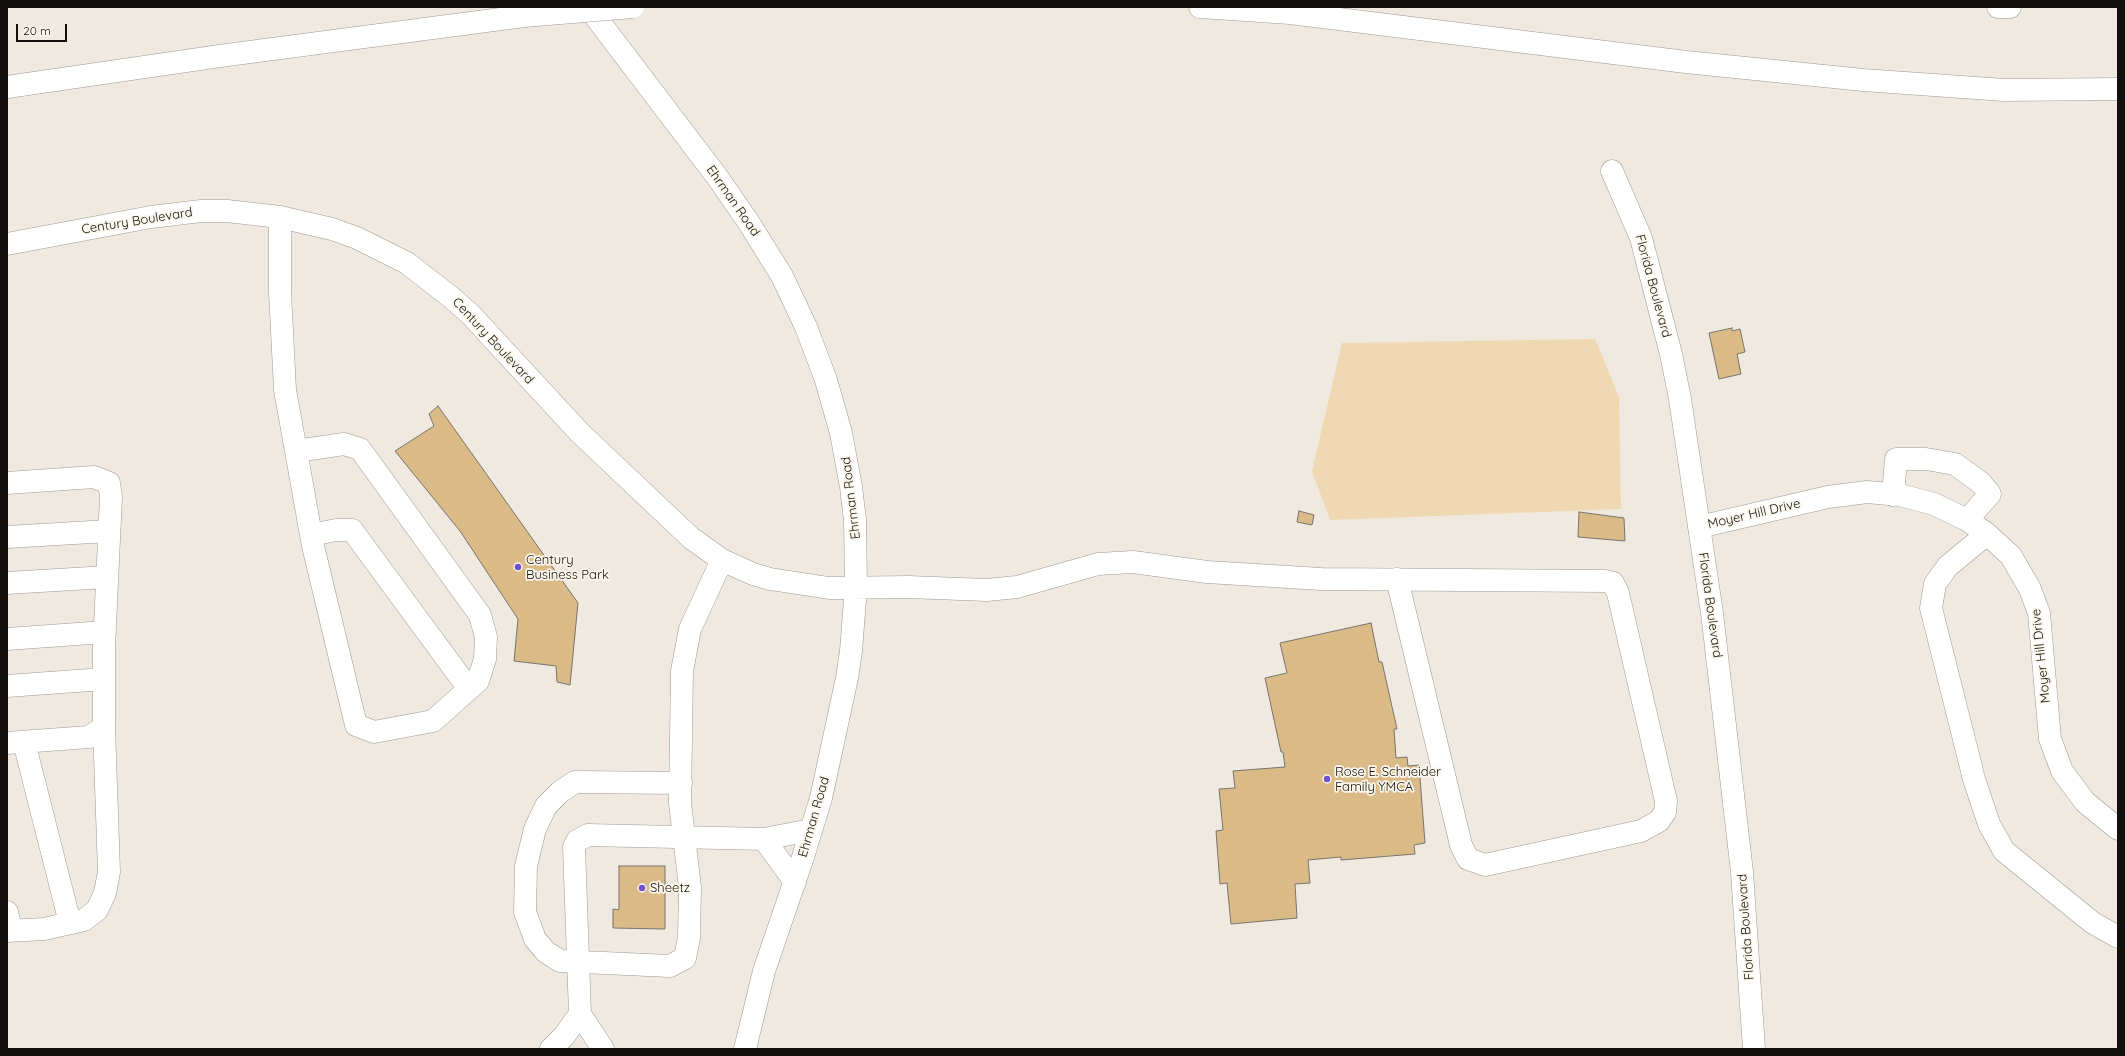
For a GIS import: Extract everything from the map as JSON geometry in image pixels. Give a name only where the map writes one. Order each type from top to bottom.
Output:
[{"type":"main road","name":"Ehrman Road","points":[[588,7],[685,134],[750,223],[782,276],[803,320],[828,386],[847,460],[855,520],[856,587],[852,643],[847,678],[830,761],[795,882],[764,971],[745,1049]]},
{"type":"main road","points":[[7,87],[234,54],[524,16],[633,7]]},
{"type":"main road","points":[[1200,7],[1290,13],[1686,62],[1863,80],[2004,90],[2118,89]]},
{"type":"main road","points":[[1998,7],[2010,7]]},
{"type":"main road","name":"Florida Boulevard","points":[[1612,171],[1641,238],[1671,354],[1699,527],[1712,613],[1742,872],[1754,1049]]},
{"type":"main road","name":"Century Boulevard","points":[[7,244],[176,214],[227,211],[280,217],[332,229],[357,238],[407,263],[429,279],[471,315],[557,410],[668,518],[722,560],[753,574],[770,579],[815,587],[1003,590],[1098,564],[1133,562],[1245,575],[1397,579],[1605,581],[1614,583],[1618,593],[1666,801],[1665,812],[1659,821],[1641,831],[1485,865],[1468,859],[1461,845],[1397,579]]},
{"type":"main road","points":[[280,217],[280,292],[285,390],[311,535],[356,725],[374,732],[433,721],[478,681],[485,658],[486,637],[480,615],[360,449],[344,444],[296,451]]},
{"type":"main road","points":[[1893,495],[1896,459],[1926,459],[1955,464],[1981,482],[1990,494],[1967,520]]},
{"type":"main road","points":[[7,483],[94,477],[109,483],[111,497],[104,679],[104,728],[109,872],[105,893],[97,910],[84,920],[44,929],[8,924]]},
{"type":"main road","name":"Moyer Hill Drive","points":[[1699,527],[1828,497],[1867,492],[1893,495],[1934,504],[1967,520],[1988,534],[2011,556],[2030,588],[2039,612],[2050,739],[2062,771],[2084,802],[2118,829]]},
{"type":"main road","points":[[311,535],[336,530],[352,530],[470,689]]},
{"type":"main road","points":[[7,537],[109,531]]},
{"type":"main road","points":[[1988,534],[1948,566],[1935,584],[1931,608],[1974,779],[1989,824],[2004,851],[2093,923],[2118,937]]},
{"type":"main road","points":[[680,784],[575,782],[560,792],[546,806],[535,829],[526,866],[525,912],[535,939],[546,952],[560,961],[670,966],[684,958],[689,938],[690,895],[685,837],[680,803],[682,671],[690,630],[722,560]]},
{"type":"main road","points":[[7,583],[107,577]]},
{"type":"main road","points":[[7,639],[105,632]]},
{"type":"main road","points":[[7,686],[104,679]]},
{"type":"main road","points":[[70,923],[16,743],[89,737],[104,728]]},
{"type":"main road","points":[[603,1049],[580,1014],[574,847],[577,841],[588,835],[764,839],[811,830]]},
{"type":"main road","points":[[764,839],[795,882]]},
{"type":"main road","points":[[551,1049],[564,1036],[580,1014]]},
{"type":"shaded area","points":[[1595,339],[1619,397],[1621,509],[1330,520],[1312,471],[1342,343]]},
{"type":"building","points":[[1732,328],[1732,331],[1740,329],[1745,352],[1737,354],[1741,374],[1719,379],[1709,333]]},
{"type":"building","name":"Century Business Park","points":[[438,406],[578,603],[570,685],[557,682],[556,666],[514,661],[518,619],[460,531],[395,451],[434,426],[429,414]]},
{"type":"building","points":[[1299,511],[1314,515],[1312,525],[1297,522]]},
{"type":"building","points":[[1579,512],[1624,518],[1625,541],[1578,537]]},
{"type":"building","name":"Rose E. Schneider Family YMCA","points":[[1371,623],[1379,662],[1382,662],[1397,729],[1394,729],[1396,758],[1407,757],[1408,766],[1419,765],[1425,843],[1414,845],[1415,854],[1341,860],[1341,857],[1308,860],[1310,883],[1295,884],[1297,918],[1231,924],[1227,883],[1220,884],[1216,831],[1223,830],[1219,789],[1235,788],[1233,771],[1285,767],[1283,752],[1281,752],[1265,678],[1287,673],[1280,643]]},
{"type":"building","name":"Sheetz","points":[[619,866],[665,866],[665,929],[613,928],[613,909],[619,910]]},
{"type":"place","name":"Century Business Park","points":[[518,567]]},
{"type":"place","name":"Rose E. Schneider Family YMCA","points":[[1327,779]]},
{"type":"place","name":"Sheetz","points":[[642,888]]}]
